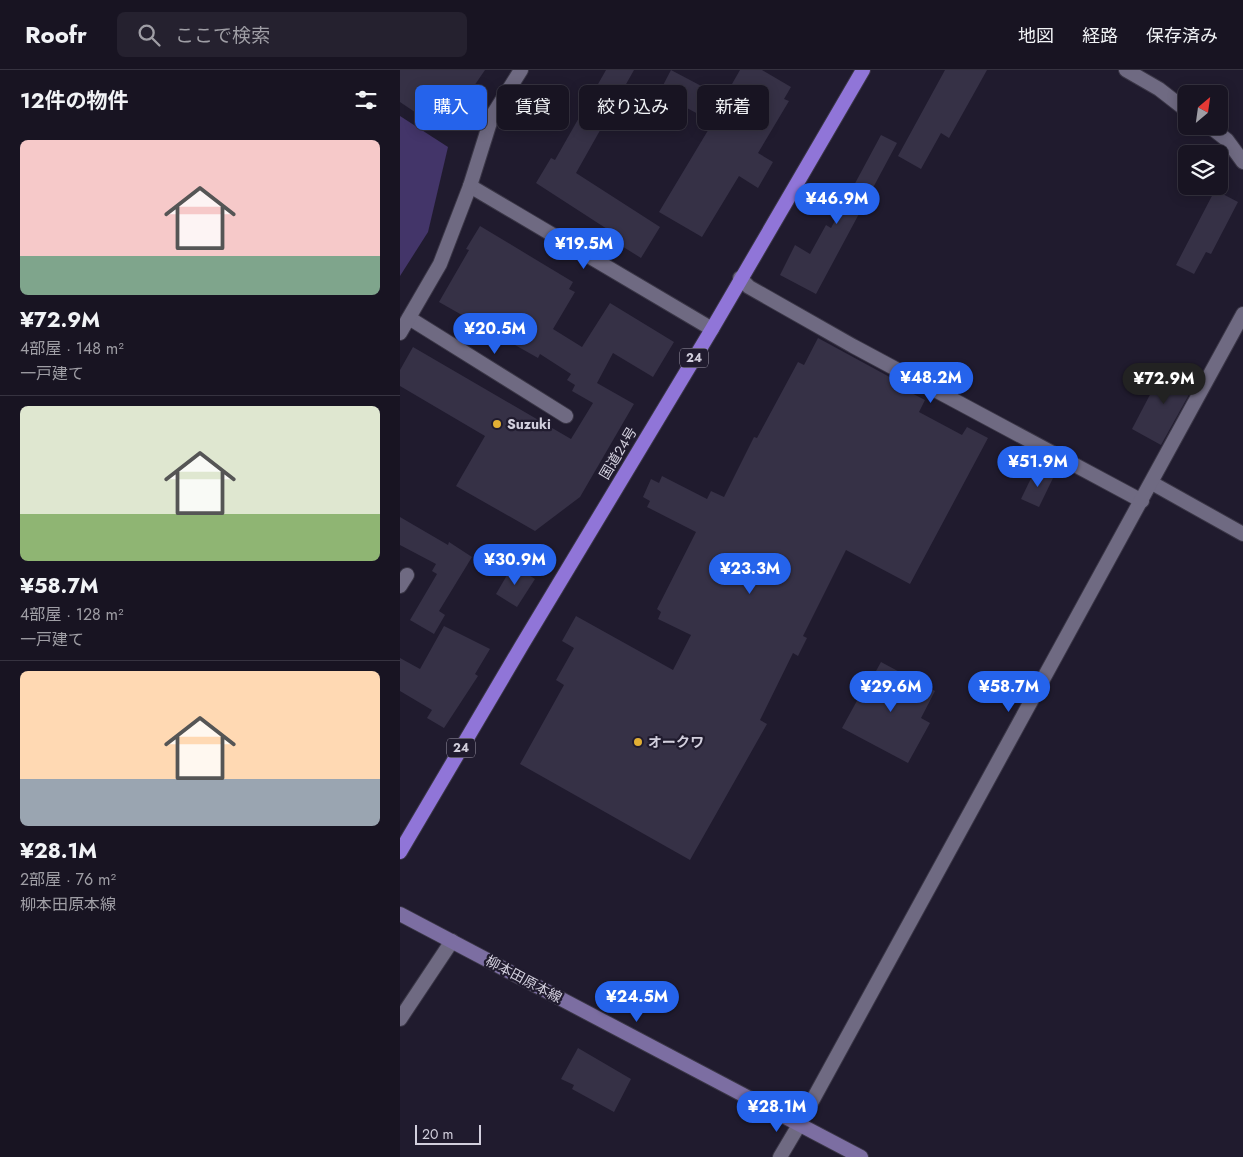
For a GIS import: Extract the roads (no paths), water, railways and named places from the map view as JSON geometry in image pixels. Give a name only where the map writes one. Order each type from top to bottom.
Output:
[{"type":"highway","name":"国道24号","points":[[400,852],[522,644],[712,329],[863,70]]},
{"type":"main road","name":"柳本田原本線","points":[[400,914],[861,1157]]},
{"type":"street","points":[[400,333],[440,264],[470,186],[492,116],[521,70]]},
{"type":"street","points":[[1126,70],[1159,89],[1178,104]]},
{"type":"street","points":[[1221,135],[1227,140],[1243,162]]},
{"type":"street","points":[[470,186],[712,329]]},
{"type":"street","points":[[740,278],[749,287],[853,346],[1142,501]]},
{"type":"street","points":[[780,1157],[1243,314]]},
{"type":"street","points":[[409,318],[566,416]]},
{"type":"street","points":[[1152,482],[1243,534]]},
{"type":"street","points":[[400,1019],[452,941]]},
{"type":"place","name":"Suzuki","points":[[497,424]]},
{"type":"place","name":"オークワ","points":[[638,742]]}]
